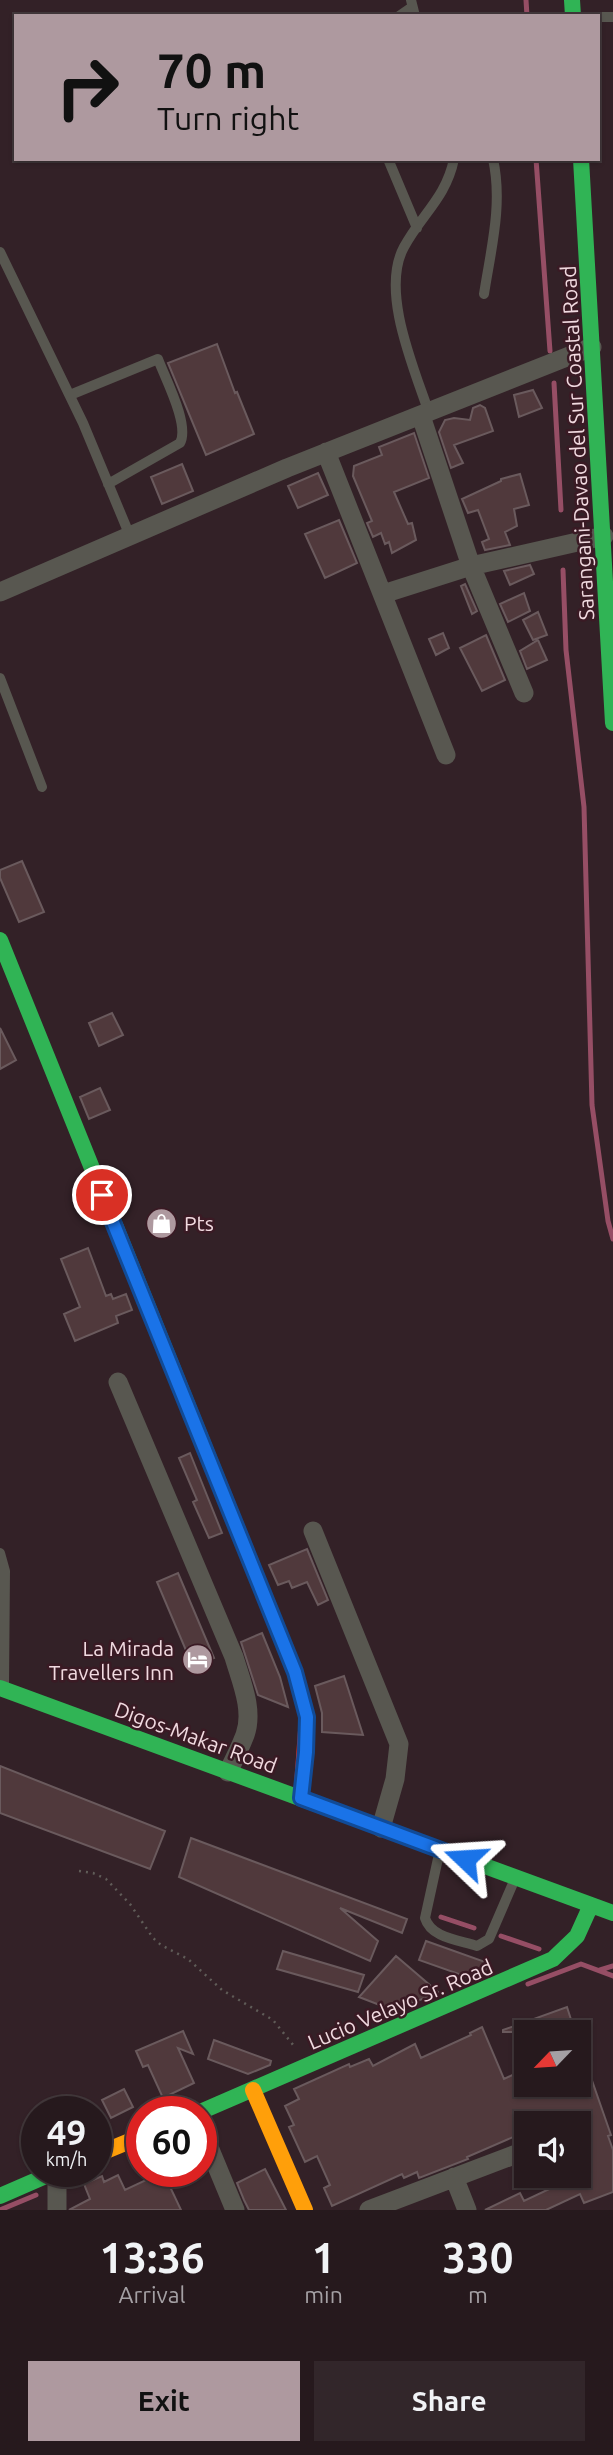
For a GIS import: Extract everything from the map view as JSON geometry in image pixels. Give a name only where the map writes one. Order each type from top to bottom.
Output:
[{"type":"main road","name":"Sarangani-Davao del Sur Coastal Road","points":[[582,161],[613,723]]},
{"type":"main road","points":[[0,940],[295,1672],[307,1717],[301,1798]]},
{"type":"main road","name":"Digos-Makar Road","points":[[2,1689],[613,1913]]},
{"type":"main road","points":[[591,1905],[613,1899]]},
{"type":"main road","name":"Lucio Velayo Sr. Road","points":[[217,2105],[553,1959],[567,1950],[577,1938],[591,1905]]},
{"type":"main road","points":[[253,2090],[305,2210]]},
{"type":"main road","points":[[0,2196],[21,2187]]},
{"type":"street","points":[[0,592],[326,452],[592,347]]},
{"type":"street","points":[[425,415],[471,566],[524,693]]},
{"type":"street","points":[[326,452],[446,755]]},
{"type":"street","points":[[383,594],[471,566],[604,536]]},
{"type":"street","points":[[118,1382],[242,1681],[248,1721],[246,1733],[228,1772]]},
{"type":"street","points":[[313,1531],[399,1744],[396,1779],[381,1828]]},
{"type":"street","points":[[369,2210],[514,2155]]},
{"type":"street","points":[[217,2167],[235,2210]]},
{"type":"street","points":[[454,2177],[467,2210]]},
{"type":"street","points":[[56,2187],[57,2210]]},
{"type":"lane","points":[[389,161],[417,228]]},
{"type":"lane","points":[[425,415],[395,299],[395,276],[402,249],[438,201],[454,161]]},
{"type":"lane","points":[[484,294],[497,214],[493,161]]},
{"type":"lane","points":[[0,252],[70,395],[130,536]]},
{"type":"lane","points":[[70,395],[158,359],[183,425],[183,436],[180,443],[108,484]]},
{"type":"lane","points":[[0,678],[42,787]]},
{"type":"lane","points":[[0,1553],[5,1572],[2,1689]]},
{"type":"lane","points":[[440,1849],[425,1914],[426,1922],[433,1931],[477,1946],[484,1944],[489,1939],[516,1877]]},
{"type":"path","points":[[79,1871],[93,1873],[106,1880],[130,1904],[153,1938],[188,1959],[222,1990],[273,2020],[288,2036],[305,2068]]},
{"type":"building","points":[[217,344],[254,434],[206,455],[168,363]]},
{"type":"building","points":[[533,390],[542,408],[519,417],[514,395]]},
{"type":"building","points":[[480,405],[485,408],[493,431],[454,445],[463,463],[451,468],[439,432],[445,420],[470,420],[473,408]]},
{"type":"building","points":[[414,433],[429,478],[394,492],[408,524],[412,523],[416,540],[392,553],[389,542],[385,544],[381,533],[373,537],[367,523],[372,521],[353,476],[354,466],[382,455],[379,447]]},
{"type":"building","points":[[182,464],[193,491],[162,504],[151,477]]},
{"type":"building","points":[[318,473],[328,495],[298,508],[288,486]]},
{"type":"building","points":[[520,474],[529,505],[514,509],[517,526],[505,532],[510,545],[485,550],[482,542],[489,539],[478,510],[468,513],[462,499],[501,479]]},
{"type":"building","points":[[339,520],[357,563],[325,578],[305,534]]},
{"type":"building","points":[[530,565],[534,574],[510,585],[504,571]]},
{"type":"building","points":[[465,584],[477,611],[472,614],[461,586]]},
{"type":"building","points":[[524,593],[530,611],[508,622],[500,604]]},
{"type":"building","points":[[538,612],[547,635],[533,640],[523,620]]},
{"type":"building","points":[[443,633],[449,648],[436,655],[429,639]]},
{"type":"building","points":[[486,635],[505,680],[482,691],[460,648]]},
{"type":"building","points":[[538,640],[547,660],[527,669],[520,651]]},
{"type":"building","points":[[22,861],[44,912],[19,922],[0,878],[0,870]]},
{"type":"building","points":[[112,1013],[123,1035],[99,1046],[89,1023]]},
{"type":"building","points":[[0,1028],[16,1060],[0,1069]]},
{"type":"building","points":[[100,1088],[110,1110],[89,1119],[80,1097]]},
{"type":"building","points":[[88,1248],[106,1296],[111,1294],[113,1299],[126,1294],[132,1310],[116,1316],[118,1323],[75,1341],[64,1314],[80,1307],[61,1259]]},
{"type":"building","points":[[190,1453],[222,1533],[209,1538],[193,1502],[197,1500],[179,1458]]},
{"type":"building","points":[[307,1549],[328,1600],[318,1605],[307,1582],[292,1588],[289,1581],[278,1585],[269,1565]]},
{"type":"building","points":[[178,1573],[214,1658],[193,1667],[157,1582]]},
{"type":"building","points":[[262,1633],[280,1677],[288,1707],[258,1695],[241,1642]]},
{"type":"building","points":[[344,1676],[363,1735],[322,1732],[322,1713],[315,1686]]},
{"type":"building","points":[[0,1766],[165,1831],[150,1869],[0,1813]]},
{"type":"building","points":[[191,1838],[407,1919],[402,1933],[340,1908],[378,1941],[370,1961],[179,1877]]},
{"type":"building","points":[[426,1941],[488,1963],[485,1971],[470,1978],[419,1960]]},
{"type":"building","points":[[283,1951],[364,1975],[358,1992],[277,1969]]},
{"type":"building","points":[[396,1956],[438,1992],[395,2011],[359,1997]]},
{"type":"building","points":[[567,2007],[571,2020],[531,2020]]},
{"type":"building","points":[[514,2026],[514,2032],[503,2030]]},
{"type":"building","points":[[482,2027],[504,2079],[514,2074],[514,2097],[591,2097],[592,2081],[611,2135],[608,2136],[613,2150],[613,2192],[584,2203],[580,2194],[546,2210],[485,2210],[520,2193],[524,2201],[552,2188],[591,2188],[591,2111],[514,2111],[514,2137],[467,2157],[468,2159],[419,2178],[417,2172],[404,2178],[402,2174],[332,2206],[324,2188],[330,2185],[317,2156],[305,2162],[289,2127],[294,2125],[285,2106],[299,2099],[294,2089],[349,2064],[350,2067],[369,2059],[373,2066],[415,2044],[421,2058],[471,2035],[470,2033]]},
{"type":"building","points":[[183,2031],[193,2054],[178,2048],[194,2083],[162,2096],[148,2065],[143,2067],[136,2051]]},
{"type":"building","points":[[214,2040],[271,2061],[270,2065],[248,2074],[208,2059]]},
{"type":"building","points":[[124,2089],[128,2096],[126,2110],[112,2118],[112,2096]]},
{"type":"building","points":[[265,2169],[286,2210],[249,2210],[237,2183]]},
{"type":"building","points":[[118,2175],[125,2190],[131,2187],[170,2187],[181,2210],[69,2210],[90,2199],[85,2187],[112,2187],[112,2178]]},
{"type":"waterway","points":[[526,0],[527,14]]},
{"type":"waterway","points":[[536,161],[550,351]]},
{"type":"waterway","points":[[554,383],[561,510]]},
{"type":"waterway","points":[[563,570],[566,650],[584,807],[592,1105],[608,1221],[613,1239]]},
{"type":"waterway","points":[[441,1917],[474,1928]]},
{"type":"waterway","points":[[501,1936],[539,1949]]},
{"type":"waterway","points":[[528,1984],[581,1964],[613,1976]]},
{"type":"waterway","points":[[600,1970],[613,1966]]},
{"type":"waterway","points":[[0,2210],[36,2195]]},
{"type":"traffic: fast","points":[[572,0],[573,14]]},
{"type":"traffic: fast","points":[[581,161],[613,723]]},
{"type":"traffic: fast","points":[[0,940],[219,1483]]},
{"type":"traffic: fast","points":[[0,1688],[613,1913]]},
{"type":"traffic: fast","points":[[217,2105],[553,1959],[577,1936],[591,1905]]},
{"type":"traffic: fast","points":[[0,2196],[21,2187]]},
{"type":"traffic: slow","points":[[253,2090],[305,2210]]},
{"type":"traffic: slow","points":[[112,2148],[126,2143]]},
{"type":"traffic: jam","points":[[219,1483],[295,1672],[307,1717],[301,1798]]},
{"type":"place","name":"Pts","points":[[161,1223]]},
{"type":"place","name":"La Mirada Travellers Inn","points":[[197,1660]]},
{"type":"route","points":[[102,1195],[295,1672],[307,1717],[301,1798],[465,1859]]}]
